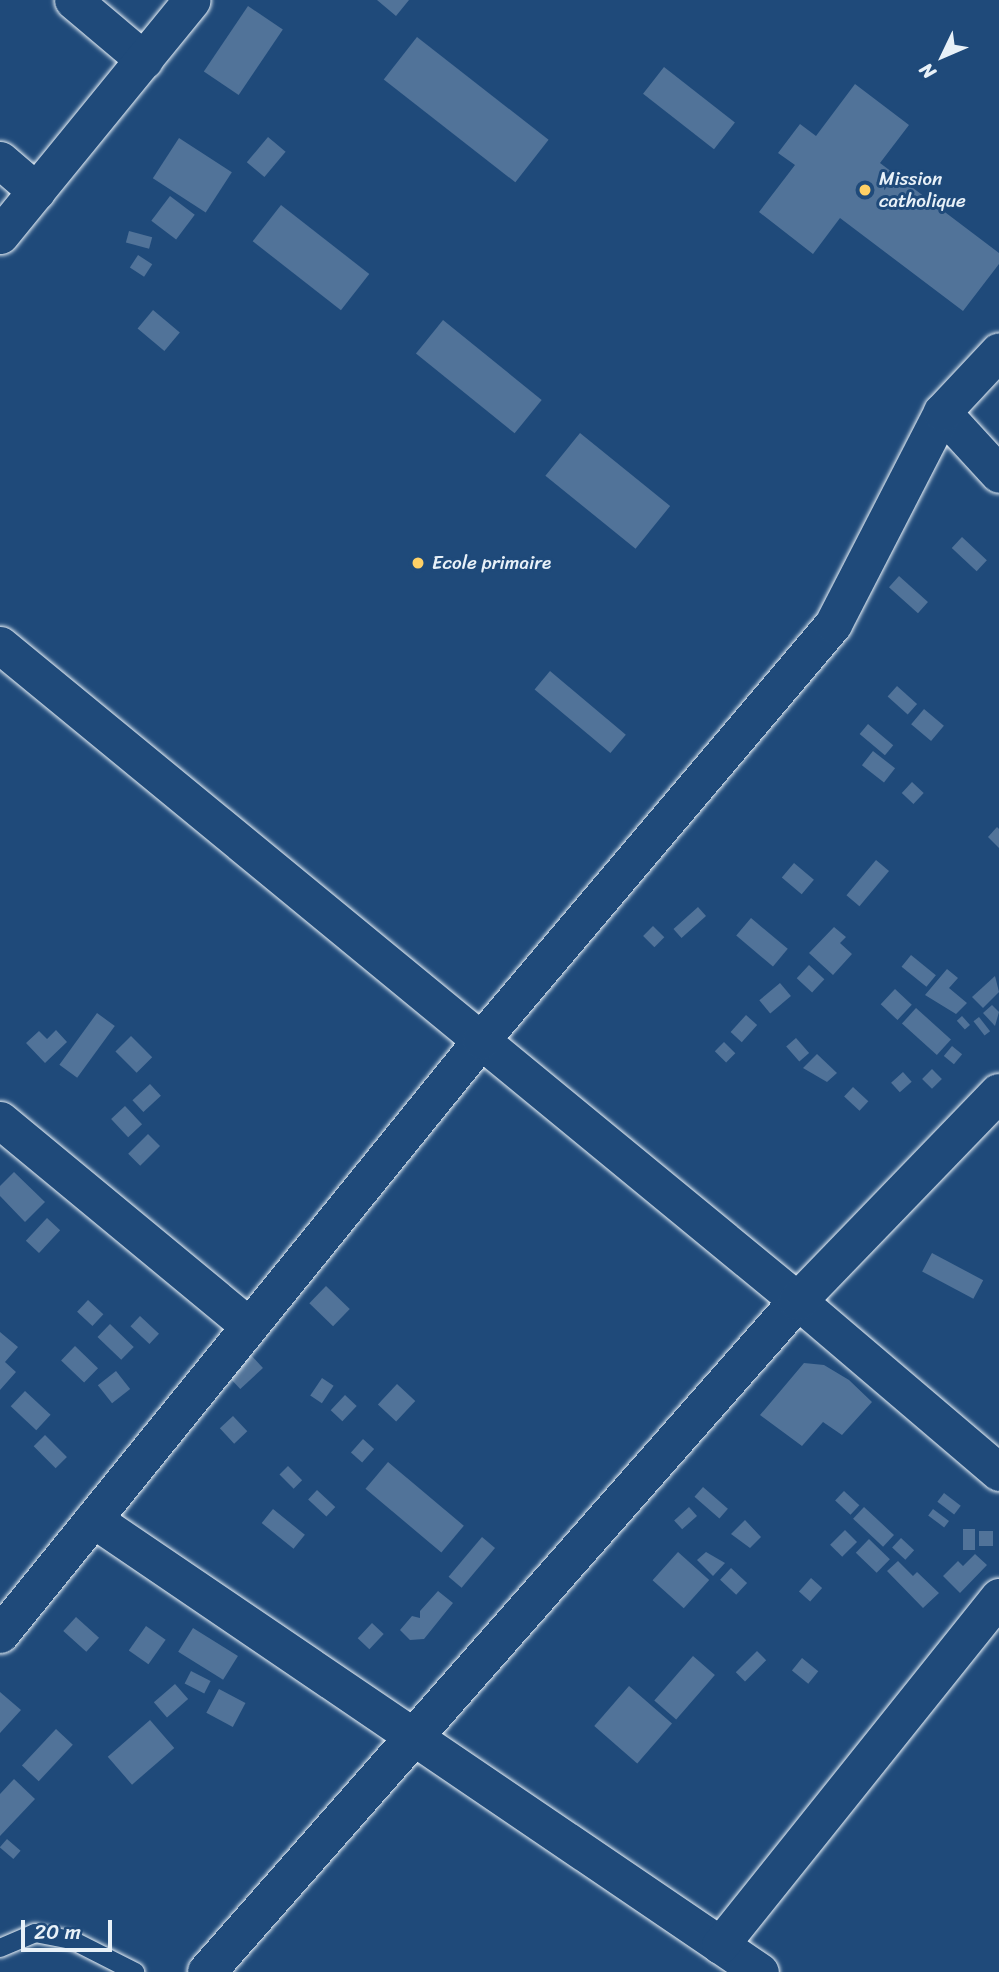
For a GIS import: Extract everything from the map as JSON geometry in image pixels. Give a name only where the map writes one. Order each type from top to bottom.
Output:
[{"type":"main road","points":[[207,1972],[798,1301],[999,1093]]},
{"type":"street","points":[[73,0],[144,60]]},
{"type":"street","points":[[0,235],[192,0]]},
{"type":"street","points":[[0,160],[36,191]]},
{"type":"street","points":[[0,1634],[481,1040],[834,624],[942,412],[999,351]]},
{"type":"street","points":[[942,412],[999,474]]},
{"type":"street","points":[[0,645],[798,1301],[999,1472]]},
{"type":"street","points":[[0,1120],[249,1326]]},
{"type":"street","points":[[93,1518],[760,1972]]},
{"type":"street","points":[[720,1945],[999,1597]]},
{"type":"lane","points":[[0,1948],[35,1933],[72,1940],[135,1972]]},
{"type":"building","points":[[377,0],[409,0],[396,16]]},
{"type":"building","points":[[248,6],[283,29],[239,95],[204,71]]},
{"type":"building","points":[[417,37],[549,140],[515,182],[384,80]]},
{"type":"building","points":[[664,67],[735,122],[714,149],[643,94]]},
{"type":"building","points":[[855,84],[909,125],[880,163],[999,253],[999,264],[963,311],[840,218],[813,254],[759,212],[795,165],[778,153],[800,124],[816,136]]},
{"type":"building","points":[[268,137],[286,152],[264,177],[247,162]]},
{"type":"building","points":[[179,138],[232,172],[206,213],[153,178]]},
{"type":"building","points":[[170,196],[195,215],[176,239],[151,221]]},
{"type":"building","points":[[281,205],[369,274],[341,310],[253,241]]},
{"type":"building","points":[[129,231],[152,237],[149,249],[126,243]]},
{"type":"building","points":[[138,255],[152,264],[144,277],[130,268]]},
{"type":"building","points":[[153,310],[180,332],[164,351],[138,328]]},
{"type":"building","points":[[443,320],[542,400],[515,433],[416,353]]},
{"type":"building","points":[[580,433],[670,506],[636,549],[545,476]]},
{"type":"building","points":[[962,537],[987,560],[977,571],[952,548]]},
{"type":"building","points":[[899,576],[928,602],[918,613],[889,587]]},
{"type":"building","points":[[550,671],[626,735],[610,753],[535,689]]},
{"type":"building","points":[[897,686],[917,704],[908,714],[888,696]]},
{"type":"building","points":[[924,709],[944,726],[931,741],[911,724]]},
{"type":"building","points":[[868,724],[893,745],[885,755],[860,734]]},
{"type":"building","points":[[873,751],[895,768],[884,782],[862,765]]},
{"type":"building","points":[[912,782],[924,793],[913,804],[902,793]]},
{"type":"building","points":[[997,827],[999,829],[999,848],[988,837]]},
{"type":"building","points":[[876,860],[889,871],[859,906],[846,895]]},
{"type":"building","points":[[794,863],[814,880],[802,894],[782,878]]},
{"type":"building","points":[[698,907],[706,916],[682,938],[673,929]]},
{"type":"building","points":[[751,918],[788,949],[773,966],[736,936]]},
{"type":"building","points":[[653,926],[664,937],[654,947],[643,936]]},
{"type":"building","points":[[834,927],[846,937],[840,943],[852,954],[833,975],[809,953]]},
{"type":"building","points":[[911,955],[936,975],[926,987],[902,967]]},
{"type":"building","points":[[809,965],[824,979],[812,992],[797,978]]},
{"type":"building","points":[[947,969],[958,978],[949,988],[967,1003],[956,1014],[925,995]]},
{"type":"building","points":[[995,976],[999,992],[983,1008],[972,997]]},
{"type":"building","points":[[780,983],[791,996],[770,1013],[759,1000]]},
{"type":"building","points":[[895,989],[912,1005],[897,1020],[881,1004]]},
{"type":"building","points":[[992,1005],[999,1012],[995,1026],[983,1013]]},
{"type":"building","points":[[916,1008],[951,1039],[937,1055],[902,1024]]},
{"type":"building","points":[[97,1013],[115,1026],[77,1078],[59,1065]]},
{"type":"building","points":[[746,1015],[757,1025],[742,1042],[731,1032]]},
{"type":"building","points":[[962,1016],[970,1025],[965,1030],[957,1021]]},
{"type":"building","points":[[979,1017],[990,1031],[985,1035],[973,1021]]},
{"type":"building","points":[[56,1030],[67,1042],[45,1063],[26,1043],[39,1031],[47,1039]]},
{"type":"building","points":[[131,1036],[152,1057],[137,1073],[115,1052]]},
{"type":"building","points":[[796,1038],[809,1053],[799,1062],[786,1047]]},
{"type":"building","points":[[724,1042],[735,1053],[726,1063],[715,1051]]},
{"type":"building","points":[[952,1046],[962,1054],[954,1064],[944,1056]]},
{"type":"building","points":[[817,1054],[837,1073],[827,1082],[803,1068]]},
{"type":"building","points":[[932,1069],[942,1079],[932,1089],[922,1079]]},
{"type":"building","points":[[903,1072],[912,1082],[900,1092],[891,1083]]},
{"type":"building","points":[[150,1084],[161,1096],[143,1112],[132,1100]]},
{"type":"building","points":[[853,1087],[868,1101],[859,1111],[844,1097]]},
{"type":"building","points":[[125,1106],[142,1124],[128,1137],[111,1119]]},
{"type":"building","points":[[148,1134],[160,1146],[140,1166],[128,1154]]},
{"type":"building","points":[[14,1172],[45,1202],[25,1222],[0,1196],[0,1186]]},
{"type":"building","points":[[47,1218],[60,1230],[39,1253],[26,1241]]},
{"type":"building","points":[[932,1253],[983,1280],[973,1299],[922,1272]]},
{"type":"building","points":[[326,1286],[350,1309],[333,1326],[309,1303]]},
{"type":"building","points":[[88,1300],[103,1314],[92,1326],[77,1312]]},
{"type":"building","points":[[140,1316],[159,1334],[149,1344],[130,1326]]},
{"type":"building","points":[[110,1324],[134,1347],[121,1360],[97,1337]]},
{"type":"building","points":[[0,1332],[18,1347],[5,1362],[16,1372],[0,1390]]},
{"type":"building","points":[[75,1346],[98,1368],[84,1383],[61,1360]]},
{"type":"building","points":[[250,1354],[263,1368],[240,1389],[227,1375]]},
{"type":"building","points":[[804,1363],[824,1365],[849,1380],[872,1402],[842,1435],[823,1422],[802,1446],[760,1415]]},
{"type":"building","points":[[116,1371],[130,1389],[112,1403],[98,1385]]},
{"type":"building","points":[[322,1378],[334,1386],[322,1403],[310,1395]]},
{"type":"building","points":[[397,1384],[415,1401],[396,1422],[378,1404]]},
{"type":"building","points":[[25,1391],[51,1415],[36,1430],[11,1406]]},
{"type":"building","points":[[345,1395],[357,1406],[342,1421],[331,1410]]},
{"type":"building","points":[[233,1416],[247,1431],[234,1444],[220,1428]]},
{"type":"building","points":[[45,1435],[67,1457],[56,1468],[34,1446]]},
{"type":"building","points":[[363,1439],[374,1449],[362,1462],[351,1452]]},
{"type":"building","points":[[388,1462],[464,1526],[441,1552],[366,1489]]},
{"type":"building","points":[[288,1466],[302,1480],[294,1489],[280,1474]]},
{"type":"building","points":[[703,1487],[728,1509],[719,1518],[694,1497]]},
{"type":"building","points":[[317,1490],[335,1507],[326,1517],[308,1500]]},
{"type":"building","points":[[844,1491],[859,1505],[850,1515],[835,1501]]},
{"type":"building","points":[[944,1493],[961,1506],[954,1514],[937,1502]]},
{"type":"building","points":[[689,1507],[697,1516],[682,1529],[674,1520]]},
{"type":"building","points":[[864,1507],[894,1535],[883,1547],[853,1519]]},
{"type":"building","points":[[273,1509],[305,1535],[294,1549],[262,1523]]},
{"type":"building","points":[[933,1509],[949,1521],[944,1527],[928,1515]]},
{"type":"building","points":[[745,1520],[761,1537],[750,1548],[731,1534]]},
{"type":"building","points":[[963,1529],[975,1529],[975,1550],[963,1550]]},
{"type":"building","points":[[845,1530],[857,1542],[842,1557],[830,1545]]},
{"type":"building","points":[[979,1531],[993,1531],[993,1546],[979,1546]]},
{"type":"building","points":[[482,1537],[495,1548],[462,1588],[449,1577]]},
{"type":"building","points":[[901,1538],[914,1550],[905,1560],[892,1548]]},
{"type":"building","points":[[869,1539],[890,1559],[877,1573],[856,1553]]},
{"type":"building","points":[[678,1552],[709,1580],[684,1608],[653,1580]]},
{"type":"building","points":[[706,1552],[725,1563],[713,1576],[697,1560]]},
{"type":"building","points":[[975,1554],[987,1565],[960,1593],[943,1576],[958,1561],[963,1566]]},
{"type":"building","points":[[898,1561],[913,1576],[917,1572],[939,1593],[923,1608],[887,1571]]},
{"type":"building","points":[[731,1568],[747,1583],[736,1595],[720,1580]]},
{"type":"building","points":[[811,1578],[822,1588],[810,1601],[799,1591]]},
{"type":"building","points":[[438,1591],[453,1603],[424,1639],[410,1640],[400,1630],[412,1616],[420,1618],[420,1611]]},
{"type":"building","points":[[76,1617],[99,1638],[86,1652],[63,1631]]},
{"type":"building","points":[[372,1623],[384,1634],[369,1649],[358,1638]]},
{"type":"building","points":[[146,1626],[166,1640],[148,1664],[129,1651]]},
{"type":"building","points":[[193,1628],[238,1656],[223,1680],[178,1652]]},
{"type":"building","points":[[757,1651],[766,1660],[745,1681],[736,1672]]},
{"type":"building","points":[[693,1656],[715,1675],[676,1720],[654,1701]]},
{"type":"building","points":[[802,1658],[818,1671],[808,1684],[792,1670]]},
{"type":"building","points":[[191,1671],[211,1681],[204,1693],[185,1683]]},
{"type":"building","points":[[175,1684],[188,1699],[167,1717],[154,1702]]},
{"type":"building","points":[[629,1686],[672,1723],[637,1763],[594,1726]]},
{"type":"building","points":[[219,1689],[245,1703],[233,1727],[206,1713]]},
{"type":"building","points":[[0,1692],[21,1710],[0,1733]]},
{"type":"building","points":[[150,1720],[174,1748],[132,1785],[108,1757]]},
{"type":"building","points":[[56,1729],[73,1745],[39,1781],[22,1766]]},
{"type":"building","points":[[14,1779],[35,1799],[0,1836],[0,1794]]},
{"type":"building","points":[[7,1839],[21,1851],[13,1859],[0,1847]]},
{"type":"place","name":"Mission catholique","points":[[865,190]]},
{"type":"place","name":"Ecole primaire","points":[[418,563]]}]
